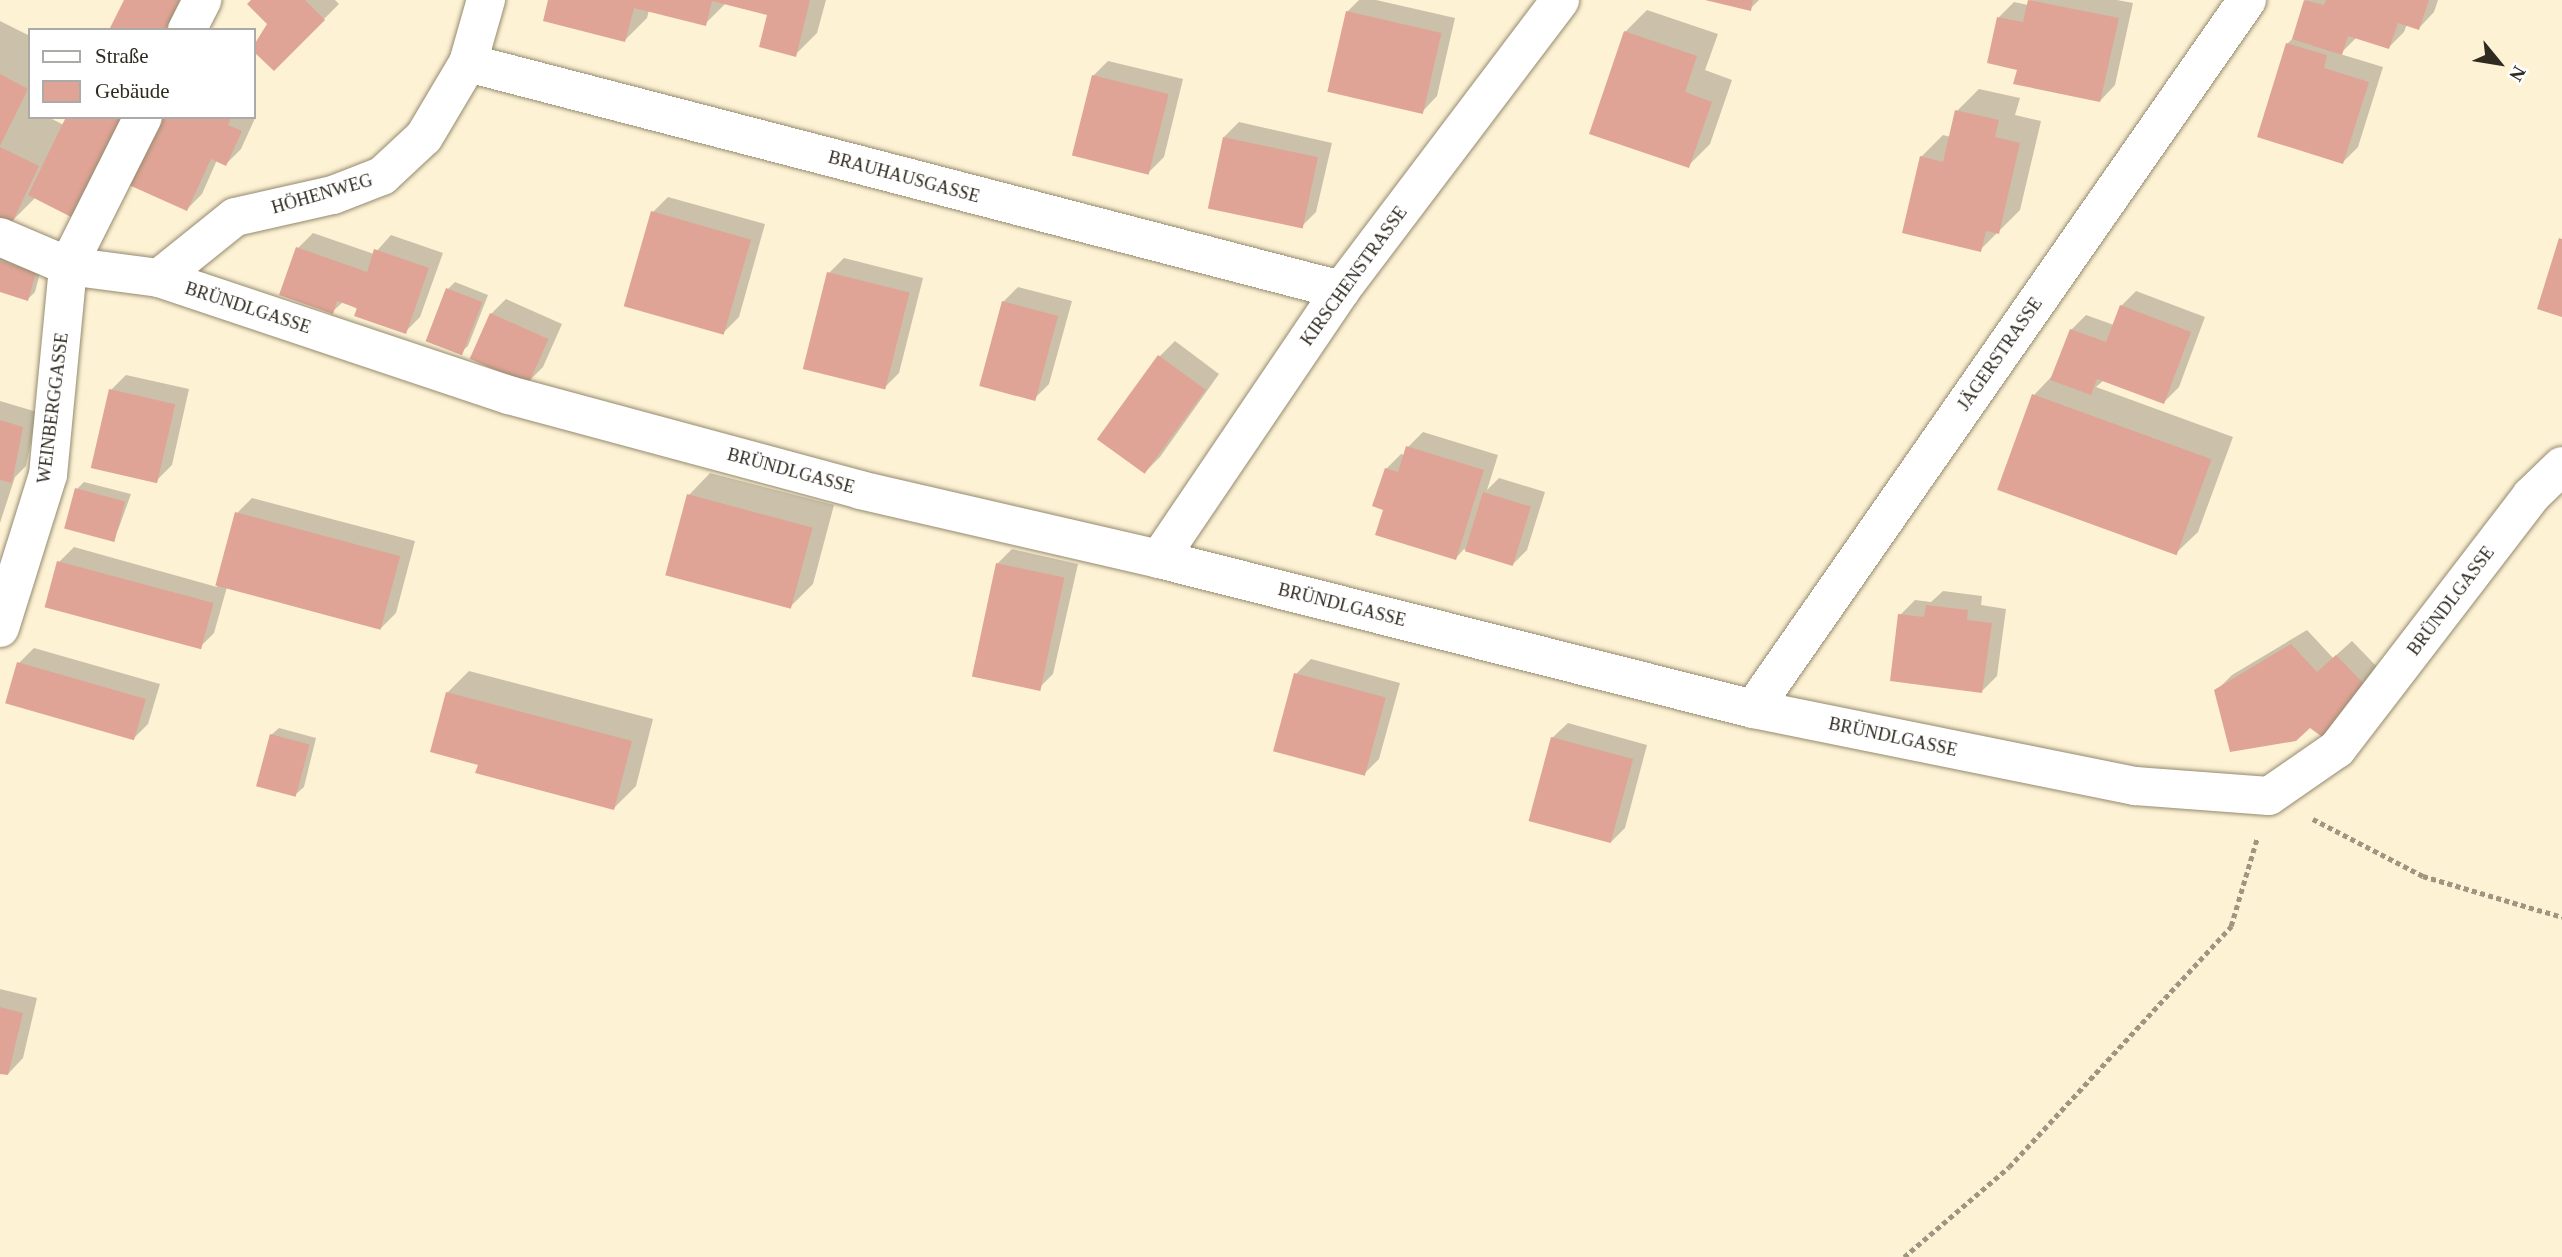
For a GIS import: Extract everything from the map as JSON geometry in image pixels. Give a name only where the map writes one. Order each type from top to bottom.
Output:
[{"type":"street","points":[[188,28],[202,0]]},
{"type":"street","name":"HÖHENWEG","points":[[159,278],[235,217],[333,195],[382,176],[424,136],[468,63],[486,0]]},
{"type":"street","name":"KIRSCHENSTRASSE","points":[[1159,559],[1341,290],[1560,0]]},
{"type":"street","name":"JÄGERSTRASSE","points":[[1753,709],[2247,0]]},
{"type":"street","name":"BRAUHAUSGASSE","points":[[468,63],[1341,290]]},
{"type":"street","points":[[68,266],[142,119]]},
{"type":"street","name":"BRÜNDLGASSE","points":[[0,237],[68,266],[159,278],[509,395],[860,489],[1159,559],[1753,709],[2135,786],[2270,796],[2337,748],[2531,496],[2562,466]]},
{"type":"street","name":"WEINBERGGASSE","points":[[0,628],[48,475],[68,266]]},
{"type":"path","points":[[1904,1257],[2009,1167],[2231,926],[2270,796],[2423,876],[2562,917]]},
{"type":"building","points":[[124,0],[180,0],[167,28],[110,28]]},
{"type":"building","points":[[251,0],[305,0],[325,20],[274,71],[256,54],[256,42],[267,24],[247,4]]},
{"type":"building","points":[[548,0],[810,0],[796,57],[759,47],[767,15],[712,1],[706,26],[634,8],[625,42],[543,21]]},
{"type":"building","points":[[1705,0],[1753,0],[1751,11]]},
{"type":"building","points":[[2028,0],[2119,18],[2100,102],[2013,84],[2017,70],[1987,63],[1997,17],[2023,22]]},
{"type":"building","points":[[2304,0],[2324,5],[2326,0],[2429,0],[2419,30],[2398,23],[2389,49],[2348,36],[2342,55],[2292,39]]},
{"type":"building","points":[[1346,11],[1441,33],[1423,114],[1327,92]]},
{"type":"building","points":[[1624,31],[1697,56],[1685,92],[1712,102],[1689,168],[1589,134]]},
{"type":"building","points":[[2286,43],[2327,55],[2324,68],[2369,82],[2343,164],[2257,137]]},
{"type":"building","points":[[0,74],[28,89],[0,146]]},
{"type":"building","points":[[1092,75],[1169,94],[1149,175],[1072,156]]},
{"type":"building","points":[[1955,110],[1999,120],[1995,137],[2020,143],[1999,234],[1986,231],[1981,252],[1902,233],[1920,156],[1943,162]]},
{"type":"building","points":[[65,119],[122,119],[73,218],[28,195]]},
{"type":"building","points":[[158,119],[230,119],[228,125],[242,131],[226,166],[211,159],[187,211],[129,185]]},
{"type":"building","points":[[1223,137],[1318,157],[1303,229],[1208,208]]},
{"type":"building","points":[[0,147],[39,166],[11,225],[0,220]]},
{"type":"building","points":[[651,211],[751,240],[724,335],[624,306]]},
{"type":"building","points":[[2559,238],[2562,239],[2562,317],[2537,309]]},
{"type":"building","points":[[296,247],[367,272],[374,249],[429,268],[406,334],[354,316],[357,308],[337,301],[333,314],[279,295]]},
{"type":"building","points":[[0,261],[36,272],[28,301],[0,292]]},
{"type":"building","points":[[827,272],[909,293],[885,390],[803,369]]},
{"type":"building","points":[[446,288],[482,302],[462,355],[426,341]]},
{"type":"building","points":[[1002,301],[1058,316],[1035,401],[979,386]]},
{"type":"building","points":[[2120,305],[2191,332],[2164,404],[2097,379],[2091,395],[2050,380],[2070,329],[2106,342]]},
{"type":"building","points":[[490,313],[548,339],[528,385],[470,359]]},
{"type":"building","points":[[1158,355],[1206,390],[1145,474],[1097,439]]},
{"type":"building","points":[[109,389],[175,404],[157,483],[91,468]]},
{"type":"building","points":[[2032,394],[2211,459],[2177,555],[1997,490]]},
{"type":"building","points":[[0,420],[23,427],[12,483],[0,480]]},
{"type":"building","points":[[1406,446],[1484,470],[1456,560],[1375,535],[1383,510],[1372,506],[1385,468],[1398,472]]},
{"type":"building","points":[[75,488],[125,501],[114,542],[64,529]]},
{"type":"building","points":[[1483,492],[1531,507],[1513,566],[1465,551]]},
{"type":"building","points":[[687,494],[813,528],[791,609],[665,575]]},
{"type":"building","points":[[235,512],[400,556],[381,630],[215,585]]},
{"type":"building","points":[[57,561],[213,603],[201,649],[45,607]]},
{"type":"building","points":[[996,563],[1064,578],[1040,691],[972,676]]},
{"type":"building","points":[[1926,605],[1968,610],[1967,620],[1992,623],[1982,693],[1890,681],[1898,614],[1924,617]]},
{"type":"building","points":[[2291,644],[2317,672],[2336,655],[2369,689],[2325,739],[2310,728],[2296,741],[2230,752],[2214,690]]},
{"type":"building","points":[[17,662],[146,699],[134,740],[5,703]]},
{"type":"building","points":[[1294,673],[1386,698],[1365,776],[1273,751]]},
{"type":"building","points":[[446,692],[632,741],[614,810],[475,773],[478,765],[430,752]]},
{"type":"building","points":[[270,734],[310,745],[296,797],[256,786]]},
{"type":"building","points":[[1551,737],[1633,759],[1611,843],[1528,821]]},
{"type":"building","points":[[0,1007],[23,1013],[8,1075],[0,1074]]}]
